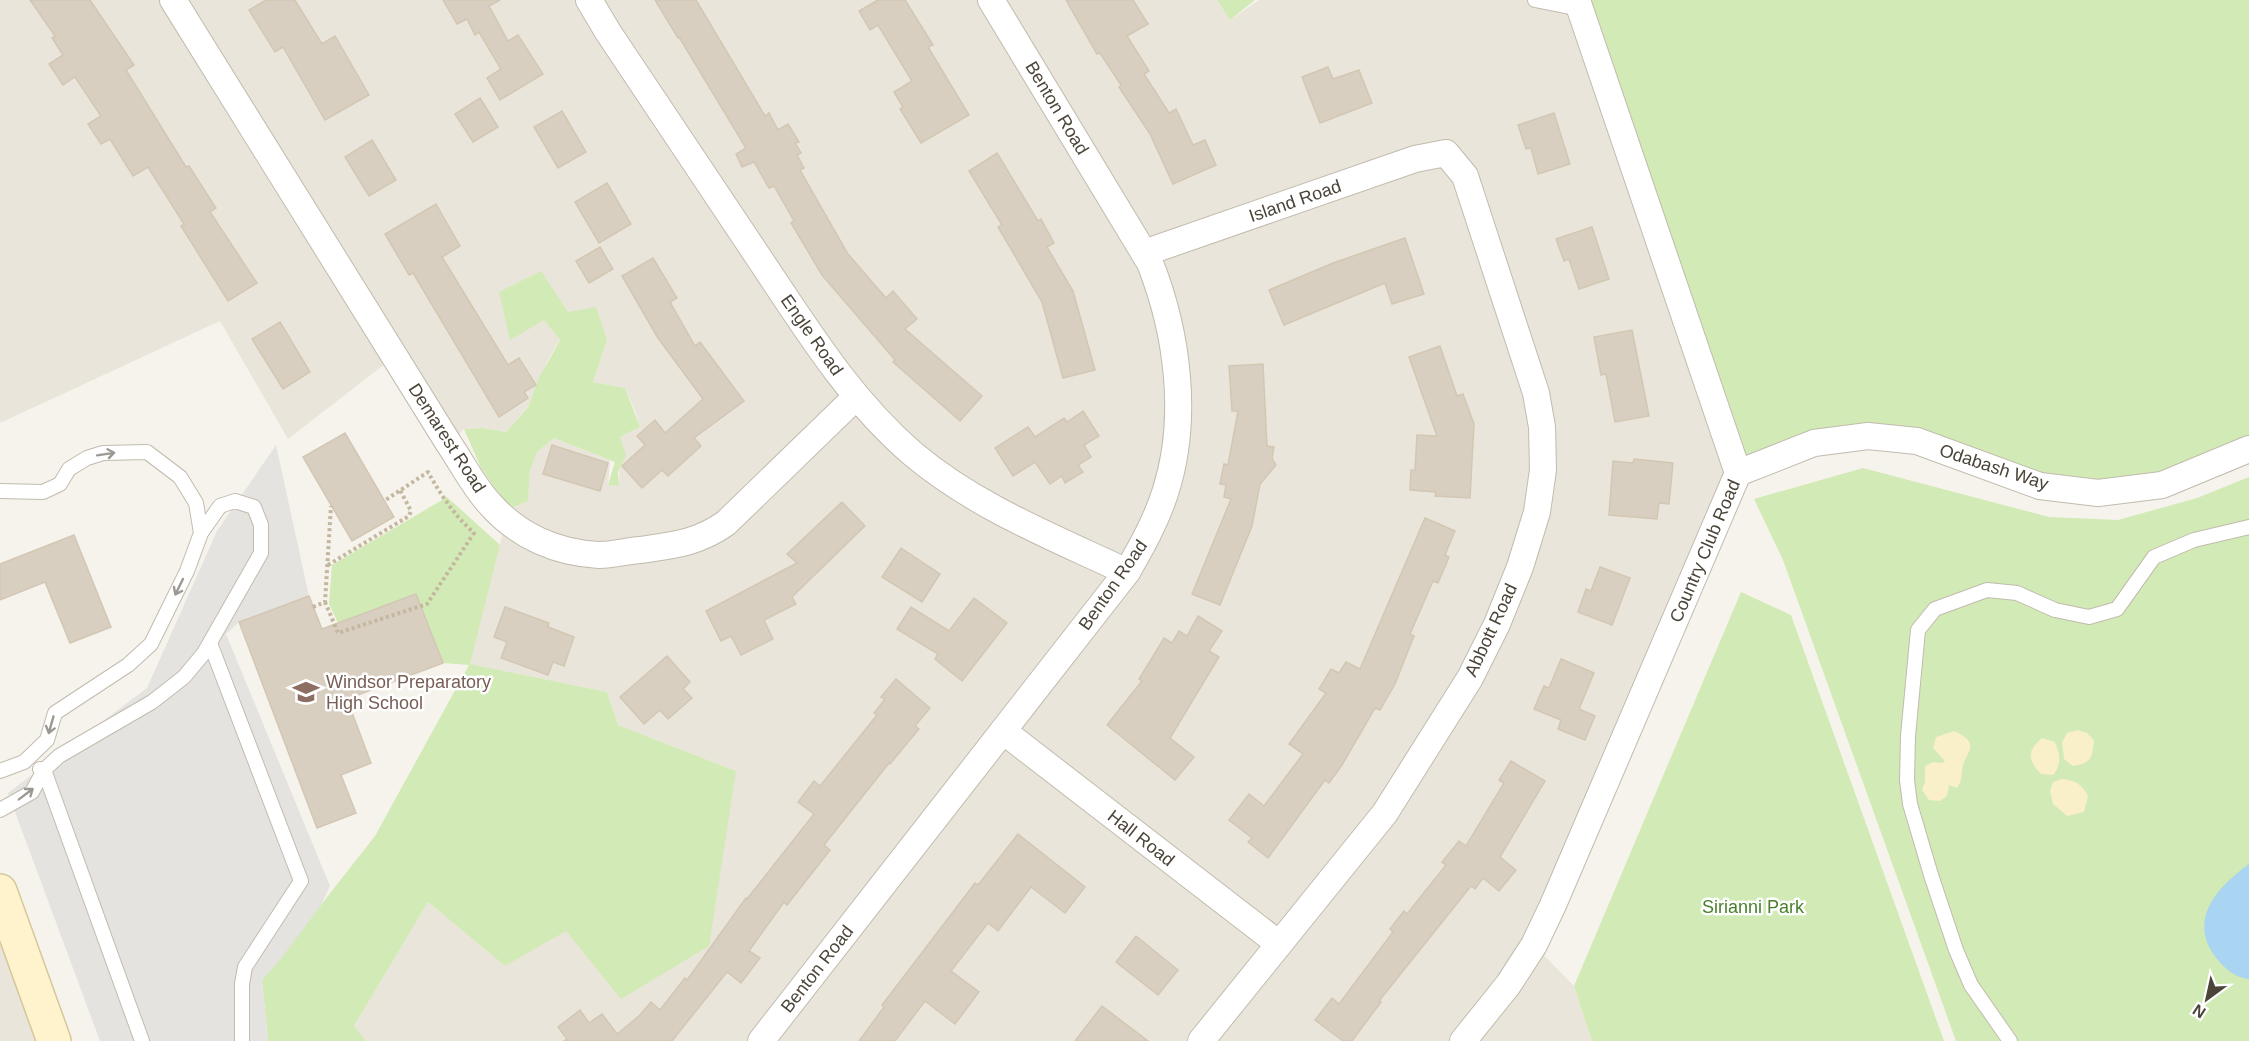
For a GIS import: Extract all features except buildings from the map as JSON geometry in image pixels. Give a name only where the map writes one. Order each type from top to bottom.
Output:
[{"type":"street","name":"Demarest Road","points":[[173,0],[489,504],[514,526],[540,542],[569,551],[602,555],[685,544],[710,535],[726,523],[856,397]]},
{"type":"street","name":"Engle Road","points":[[589,0],[614,42],[817,345],[856,397],[913,454],[954,485],[998,511],[1127,572]]},
{"type":"street","name":"Benton Road","points":[[761,1041],[1127,572],[1149,535],[1166,492],[1176,448],[1178,403],[1174,350],[1161,291],[1144,253],[991,0]]},
{"type":"street","name":"Country Club Road","points":[[1463,1041],[1508,985],[1534,945],[1549,915],[1738,473],[1579,4]]},
{"type":"street","name":"Island Road","points":[[1144,253],[1415,159],[1446,153]]},
{"type":"street","name":"Abbott Road","points":[[1201,1041],[1385,813],[1470,678],[1497,624],[1516,577],[1537,512],[1543,470],[1542,428],[1536,393],[1466,176],[1446,153]]},
{"type":"street","name":"Odabash Way","points":[[1738,473],[1814,443],[1868,436],[1917,441],[2040,486],[2098,494],[2162,485],[2249,449]]},
{"type":"street","name":"Hall Road","points":[[1003,731],[1279,944]]},
{"type":"street","points":[[0,891],[54,1041]]},
{"type":"lane","points":[[1535,0],[1579,4]]},
{"type":"lane","points":[[0,490],[43,492],[60,484],[69,469],[87,458],[113,452],[147,452],[180,477],[196,503],[201,533]]},
{"type":"lane","points":[[0,771],[24,762],[47,740],[55,713],[128,665],[151,644],[187,571],[201,533],[220,506],[235,501],[254,507],[261,525],[261,553],[210,643],[184,677],[152,702],[58,756],[44,770],[32,792],[0,810]]},
{"type":"lane","points":[[2010,1041],[1971,985],[1960,959],[1931,876],[1910,804],[1907,780],[1908,736],[1918,630],[1935,609],[1987,590],[2017,593],[2055,610],[2089,617],[2117,609],[2154,557],[2194,540],[2249,527]]},
{"type":"lane","points":[[210,643],[301,881],[245,967],[242,984],[242,1041]]},
{"type":"lane","points":[[24,762],[44,770],[142,1041]]},
{"type":"path","points":[[331,506],[326,602],[338,633],[427,604],[474,533],[448,506],[428,472],[384,501]]},
{"type":"path","points":[[328,565],[409,516],[411,511],[400,490]]},
{"type":"path","points":[[314,607],[326,602]]},
{"type":"shaded area","points":[[0,0],[1217,0],[1230,20],[1259,0],[1535,0],[1580,9],[1738,473],[1534,945],[1574,986],[1592,1041],[366,1041],[354,1026],[428,902],[505,966],[736,771],[618,725],[607,692],[469,664],[509,509],[528,501],[530,471],[537,452],[554,438],[610,460],[608,485],[619,486],[620,437],[640,427],[635,411],[625,388],[593,382],[607,340],[544,320],[560,339],[547,362],[528,406],[506,432],[483,428],[464,429],[449,444],[394,357],[288,439],[220,321],[0,423]]},
{"type":"shaded area","points":[[276,445],[309,596],[239,622],[226,634],[330,886],[321,905],[262,980],[268,1041],[100,1041],[8,793],[147,688],[217,531]]},
{"type":"shaded area","points":[[0,892],[54,1041],[0,1041]]},
{"type":"green space","points":[[1217,0],[1255,0],[1230,20]]},
{"type":"green space","points":[[1582,0],[2249,0],[2249,449],[2098,493],[1868,436],[1738,473]]},
{"type":"green space","points":[[541,271],[568,312],[596,307],[607,340],[593,382],[625,388],[640,427],[620,437],[626,455],[618,472],[619,486],[608,485],[615,462],[554,438],[537,452],[530,471],[528,501],[509,509],[481,468],[464,429],[483,428],[506,432],[528,407],[539,378],[560,340],[544,320],[510,340],[499,292]]},
{"type":"green space","points":[[1863,468],[2049,517],[2118,520],[2197,498],[2249,477],[2249,1041],[1956,1041],[1783,560],[1754,499]]},
{"type":"green space","points":[[447,497],[500,545],[470,664],[607,692],[618,725],[736,771],[709,946],[621,999],[566,931],[505,966],[428,902],[354,1026],[366,1041],[268,1041],[262,980],[375,836],[469,665],[443,663],[416,594],[338,623],[329,604],[332,565]]},
{"type":"green space","name":"Sirianni Park","points":[[1741,592],[1791,615],[1944,1041],[1592,1041],[1574,986]]},
{"type":"sand","points":[[2078,730],[2087,733],[2094,740],[2090,759],[2073,766],[2064,759],[2062,742],[2067,733]]},
{"type":"sand","points":[[1954,731],[1968,740],[1970,744],[1960,783],[1957,788],[1949,785],[1947,796],[1940,801],[1929,800],[1922,790],[1925,782],[1925,766],[1933,762],[1945,761],[1933,748],[1936,737]]},
{"type":"sand","points":[[2042,738],[2055,742],[2058,751],[2059,763],[2053,775],[2041,774],[2031,759],[2031,751]]},
{"type":"sand","points":[[2062,779],[2078,784],[2086,792],[2088,796],[2084,812],[2067,816],[2053,804],[2050,791],[2053,782]]},
{"type":"water","points":[[2249,864],[2249,979],[2236,975],[2218,960],[2209,946],[2205,932],[2205,919],[2216,895]]},
{"type":"place","name":"Windsor Preparatory High School","points":[[306,692]]}]
